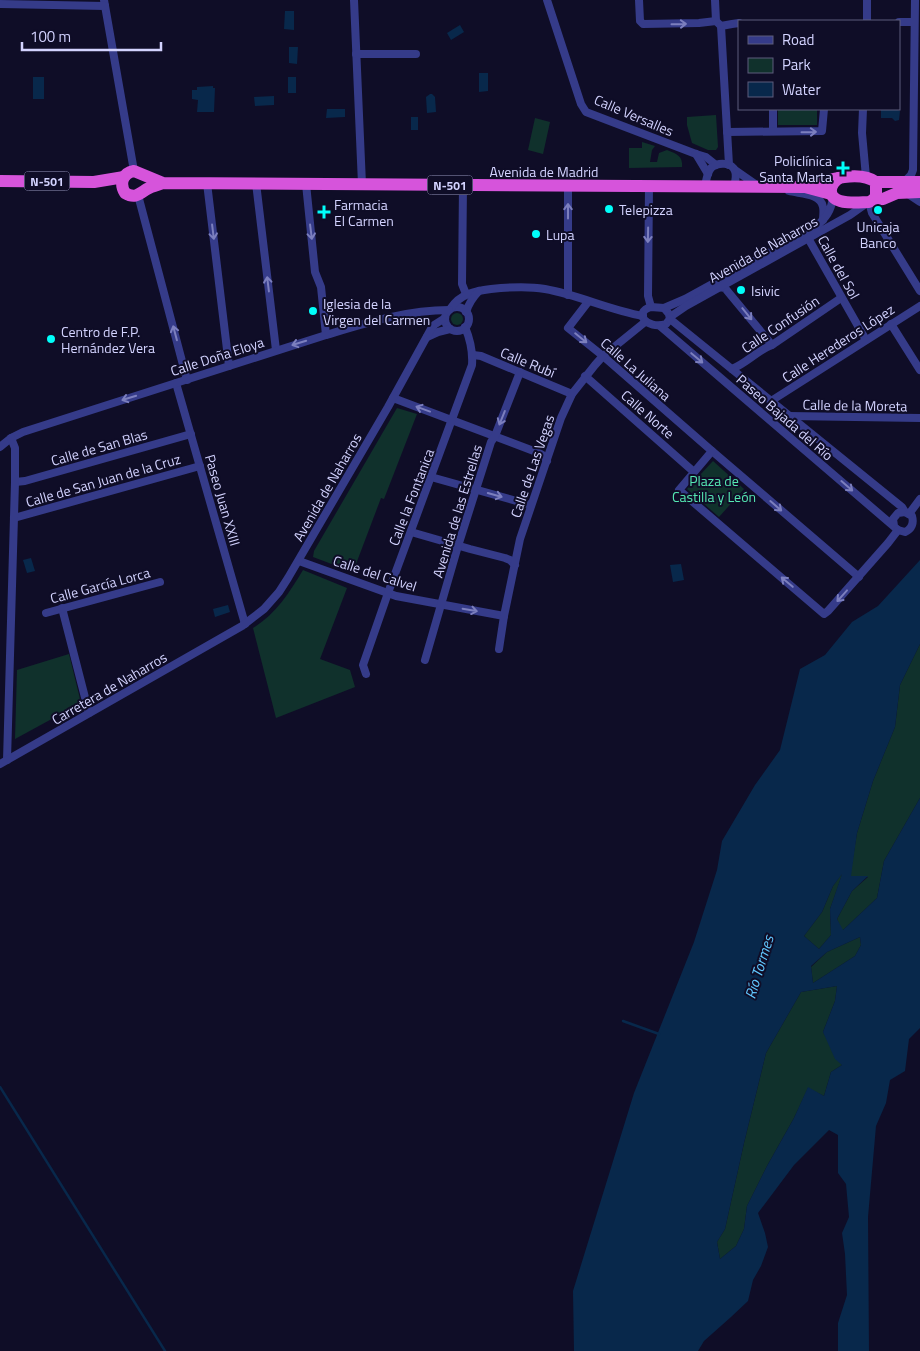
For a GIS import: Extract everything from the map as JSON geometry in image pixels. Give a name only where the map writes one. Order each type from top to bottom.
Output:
[{"type":"highway","name":"N-501","points":[[0,181],[94,182],[131,178],[129,195],[142,193]]},
{"type":"highway","name":"Avenida de Madrid","points":[[131,178],[163,183],[568,186],[649,186],[706,180],[734,187],[805,187],[839,178]]},
{"type":"highway","points":[[131,178],[146,183],[142,193]]},
{"type":"highway","name":"N-501","points":[[839,178],[871,179],[920,192]]},
{"type":"highway","points":[[832,195],[832,186],[839,178]]},
{"type":"highway","points":[[870,201],[876,196],[871,179]]},
{"type":"highway","name":"N-501","points":[[832,195],[840,201],[870,201],[883,199],[920,182]]},
{"type":"highway","name":"Avenida de Madrid","points":[[142,193],[163,183]]},
{"type":"highway","name":"Avenida de Madrid","points":[[805,187],[832,195]]},
{"type":"street","points":[[354,0],[362,184]]},
{"type":"street","name":"Calle Versalles","points":[[547,0],[586,112],[706,157],[716,165]]},
{"type":"street","points":[[639,0],[640,21],[643,24],[738,23]]},
{"type":"street","points":[[715,0],[734,187]]},
{"type":"street","points":[[867,0],[867,20]]},
{"type":"street","points":[[915,0],[917,134],[913,170],[905,188],[920,202]]},
{"type":"street","points":[[0,4],[105,3],[131,178]]},
{"type":"street","points":[[900,22],[914,22]]},
{"type":"street","points":[[356,54],[416,54]]},
{"type":"street","points":[[773,110],[773,131]]},
{"type":"street","points":[[727,132],[822,131],[824,110]]},
{"type":"street","points":[[863,110],[862,133],[871,179]]},
{"type":"street","points":[[696,154],[706,180]]},
{"type":"street","points":[[706,180],[711,168],[716,165],[725,164],[760,187]]},
{"type":"street","points":[[207,183],[230,366]]},
{"type":"street","points":[[256,183],[276,350]]},
{"type":"street","points":[[306,184],[315,272],[320,286],[326,335]]},
{"type":"street","points":[[463,185],[462,284],[466,294]]},
{"type":"street","points":[[568,186],[568,295]]},
{"type":"street","points":[[649,186],[648,296],[651,307]]},
{"type":"street","name":"Avenida de Naharros","points":[[775,187],[814,196],[821,201],[824,207],[823,220]]},
{"type":"street","points":[[142,193],[187,380]]},
{"type":"street","name":"Avenida de Naharros","points":[[670,318],[680,309],[808,236],[827,216],[832,206],[832,195]]},
{"type":"street","points":[[870,201],[872,213],[920,291]]},
{"type":"street","name":"Avenida de Naharros","points":[[664,308],[808,236],[856,211],[870,201]]},
{"type":"street","name":"Calle del Sol","points":[[808,236],[866,340]]},
{"type":"street","points":[[481,290],[472,298],[468,305],[466,312],[468,320],[465,327],[458,331],[450,328],[446,324],[445,318],[455,303],[466,294],[481,290],[504,287],[545,289],[632,314],[644,319],[651,325],[660,326],[666,324],[670,318],[664,308],[651,307],[643,312],[644,319]]},
{"type":"street","points":[[720,287],[725,288],[772,345]]},
{"type":"street","name":"Calle Confusión","points":[[732,369],[742,365],[841,298]]},
{"type":"street","name":"Calle La Juliana","points":[[588,302],[568,328],[859,577]]},
{"type":"street","name":"Calle Herederos López","points":[[770,401],[920,306]]},
{"type":"street","points":[[450,309],[460,307],[466,312]]},
{"type":"street","name":"Calle Doña Eloya","points":[[0,447],[11,438],[23,432],[276,350],[371,322],[415,312],[450,309]]},
{"type":"street","name":"Avenida de Naharros","points":[[229,633],[264,609],[279,592],[299,561],[434,325],[445,318]]},
{"type":"street","name":"Paseo Bajada del Río","points":[[670,318],[907,513]]},
{"type":"street","name":"Calle de Las Vegas","points":[[499,649],[520,539],[561,418],[572,394],[585,376],[603,356],[644,319]]},
{"type":"street","points":[[891,324],[920,370]]},
{"type":"street","name":"Paseo Bajada del Río","points":[[660,326],[896,528]]},
{"type":"street","name":"Calle la Fontanica","points":[[366,674],[364,665],[388,593],[472,365],[473,355],[469,335],[465,327]]},
{"type":"street","points":[[427,337],[450,328]]},
{"type":"street","name":"Calle Rubí","points":[[473,355],[481,356],[572,394]]},
{"type":"street","name":"Avenida de las Estrellas","points":[[425,660],[491,442],[520,372]]},
{"type":"street","name":"Calle Norte","points":[[585,376],[694,472]]},
{"type":"street","name":"Paseo Juan XXIII","points":[[176,383],[244,624]]},
{"type":"street","points":[[393,398],[539,453],[547,461]]},
{"type":"street","name":"Calle de la Moreta","points":[[789,416],[920,418]]},
{"type":"street","name":"Calle de San Blas","points":[[15,482],[191,434]]},
{"type":"street","points":[[4,762],[15,482],[15,448],[11,438]]},
{"type":"street","points":[[712,452],[679,490],[824,614],[859,577],[896,528]]},
{"type":"street","name":"Calle de San Juan de la Cruz","points":[[14,518],[200,466]]},
{"type":"street","points":[[431,477],[531,506]]},
{"type":"street","points":[[907,513],[913,520],[912,528],[905,532],[896,528],[893,523],[895,516],[898,513],[907,513],[920,499]]},
{"type":"street","points":[[411,532],[505,558],[515,565]]},
{"type":"street","name":"Calle del Calvel","points":[[299,561],[396,596],[504,616]]},
{"type":"street","name":"Calle García Lorca","points":[[46,613],[160,582]]},
{"type":"street","points":[[62,608],[89,713]]},
{"type":"street","name":"Carretera de Naharros","points":[[4,762],[229,633]]},
{"type":"green space","points":[[778,110],[817,110],[817,125],[778,125]]},
{"type":"green space","points":[[716,115],[718,147],[716,150],[708,150],[692,143],[687,125],[687,117]]},
{"type":"green space","points":[[535,118],[550,122],[543,154],[528,150]]},
{"type":"green space","points":[[642,142],[655,146],[652,150],[650,162],[657,162],[659,153],[667,150],[679,156],[682,167],[629,168],[629,148],[642,148]]},
{"type":"green space","points":[[455,313],[459,313],[463,319],[459,325],[455,325],[451,321],[451,317]]},
{"type":"green space","points":[[397,408],[417,414],[384,499],[381,498],[353,572],[313,557],[314,551]]},
{"type":"green space","name":"Plaza de Castilla y León","points":[[713,461],[744,489],[719,517],[687,489]]},
{"type":"green space","points":[[303,570],[347,588],[320,659],[350,670],[355,687],[276,718],[253,628],[275,610]]},
{"type":"green space","points":[[920,644],[920,798],[884,861],[877,898],[842,931],[837,919],[852,891],[868,877],[850,876],[857,833],[873,781],[895,727],[900,685]]},
{"type":"green space","points":[[69,654],[81,703],[15,739],[17,670]]},
{"type":"green space","points":[[843,872],[830,909],[831,935],[819,949],[804,936],[822,912],[833,886]]},
{"type":"green space","points":[[860,937],[861,945],[855,956],[813,983],[811,967],[827,952]]},
{"type":"green space","points":[[837,986],[835,1001],[823,1032],[842,1065],[831,1072],[824,1096],[808,1088],[747,1206],[744,1229],[736,1246],[720,1259],[717,1242],[725,1229],[766,1053],[801,992]]},
{"type":"water","points":[[285,11],[294,11],[294,30],[284,29]]},
{"type":"water","points":[[460,25],[464,32],[451,40],[447,33]]},
{"type":"water","points":[[289,47],[298,47],[297,64],[289,63]]},
{"type":"water","points":[[479,73],[488,73],[488,91],[479,92]]},
{"type":"water","points":[[33,77],[44,77],[44,99],[33,99]]},
{"type":"water","points":[[288,77],[296,77],[296,93],[288,93]]},
{"type":"water","points":[[213,86],[215,88],[214,112],[197,112],[198,100],[192,99],[192,90],[197,90],[197,87]]},
{"type":"water","points":[[430,94],[435,97],[436,112],[427,113],[426,97]]},
{"type":"water","points":[[274,96],[274,105],[255,106],[254,97]]},
{"type":"water","points":[[327,109],[345,109],[345,117],[326,118]]},
{"type":"water","points":[[881,110],[900,111],[899,120],[881,118]]},
{"type":"water","points":[[411,117],[418,117],[418,130],[411,130]]},
{"type":"water","points":[[31,558],[35,571],[27,573],[23,560]]},
{"type":"water","name":"Río Tormes","points":[[920,560],[920,644],[900,685],[895,727],[873,781],[857,833],[851,876],[868,876],[852,891],[837,919],[843,930],[877,898],[884,861],[920,798],[920,1028],[909,1039],[905,1071],[890,1080],[886,1103],[876,1126],[868,1217],[869,1351],[838,1351],[838,1323],[847,1295],[842,1233],[849,1217],[846,1184],[838,1173],[838,1135],[829,1130],[794,1165],[758,1213],[768,1247],[753,1280],[748,1301],[704,1341],[698,1351],[574,1351],[573,1291],[634,1093],[694,942],[717,870],[722,841],[755,785],[780,750],[800,669],[825,655],[852,622],[878,606]],"holes":[[[842,874],[830,909],[831,935],[819,949],[804,936],[822,912],[833,886]],[[860,937],[861,945],[855,956],[813,983],[811,966],[827,952]],[[837,986],[835,1001],[823,1032],[835,1059],[842,1065],[831,1072],[824,1096],[808,1087],[794,1118],[747,1206],[744,1229],[736,1246],[720,1259],[717,1242],[725,1229],[766,1053],[801,992]]]},
{"type":"water","points":[[681,564],[684,580],[673,582],[670,565]]},
{"type":"water","points":[[228,605],[230,612],[215,617],[213,609]]},
{"type":"waterway","points":[[623,1021],[659,1034]]},
{"type":"waterway","points":[[0,1087],[165,1351]]},
{"type":"place","name":"Policlínica Santa Marta","points":[[843,168]]},
{"type":"place","name":"Telepizza","points":[[609,209]]},
{"type":"place","name":"Unicaja Banco","points":[[878,210]]},
{"type":"place","name":"Farmacia El Carmen","points":[[324,212]]},
{"type":"place","name":"Lupa","points":[[536,234]]},
{"type":"place","name":"Isivic","points":[[741,290]]},
{"type":"place","name":"Iglesia de la Virgen del Carmen","points":[[313,311]]},
{"type":"place","name":"Centro de F.P. Hernández Vera","points":[[51,339]]}]
